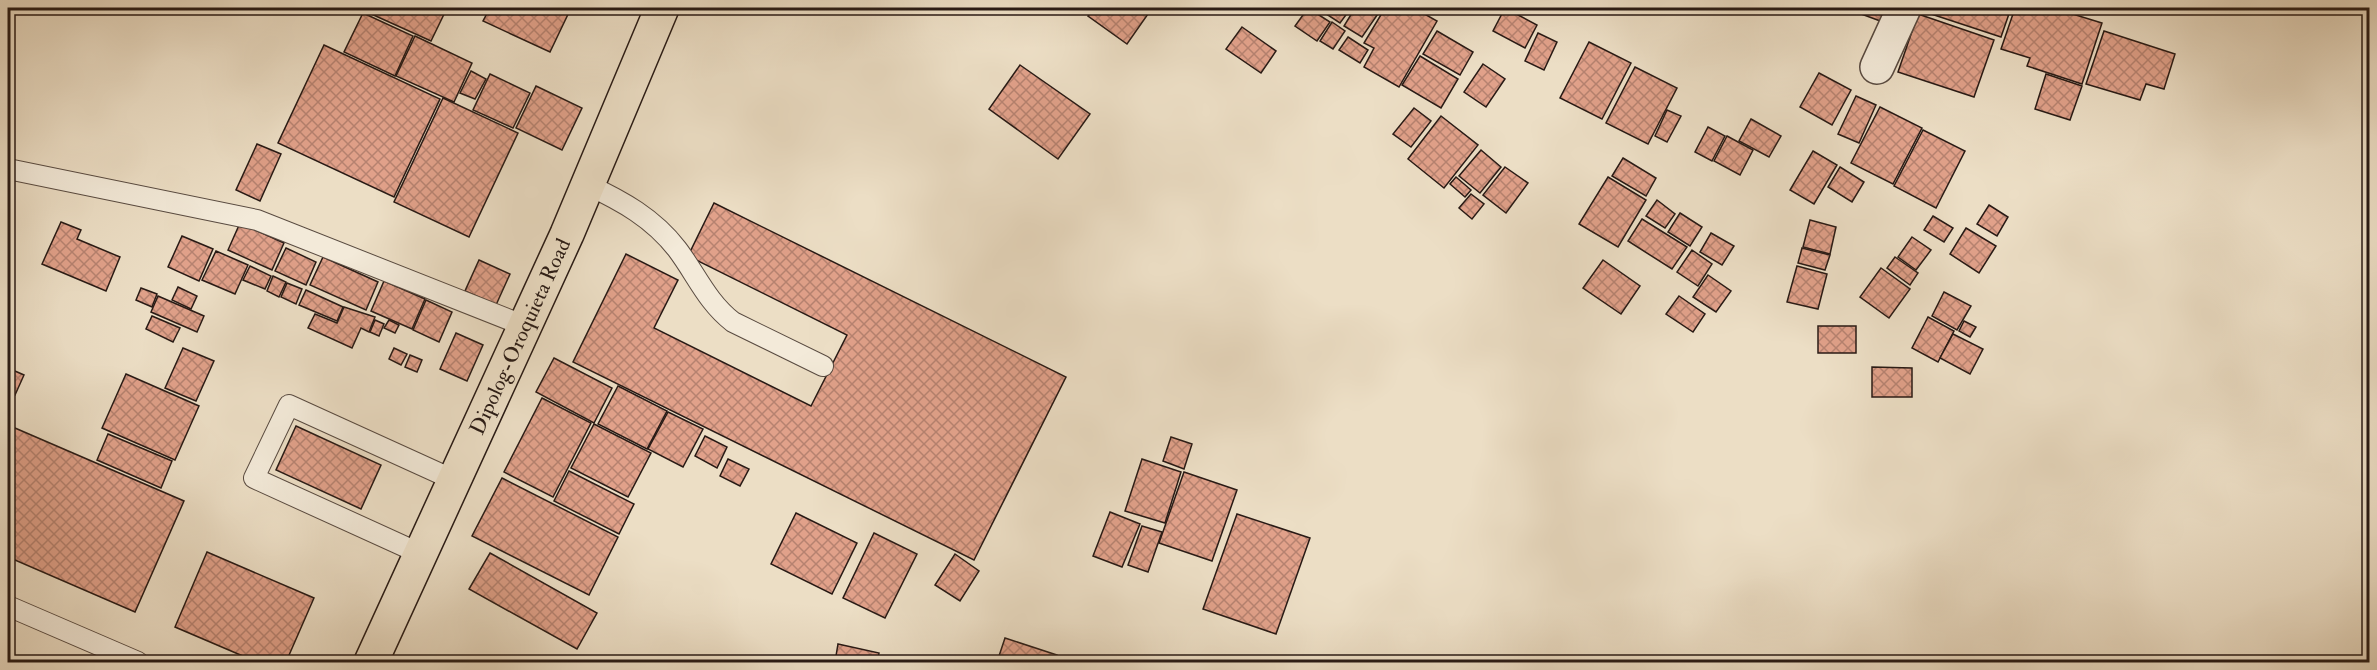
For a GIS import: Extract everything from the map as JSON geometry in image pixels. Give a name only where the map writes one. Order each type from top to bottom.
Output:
[{"type":"main road","name":"Dipolog-Oroquieta Road","points":[[370,663],[588,185],[662,8]]},
{"type":"street","points":[[1877,67],[1904,8]]},
{"type":"lane","points":[[8,168],[257,220],[525,326]]},
{"type":"lane","points":[[588,185],[642,214],[664,233],[706,295],[733,322],[823,366]]},
{"type":"lane","points":[[421,554],[254,478],[289,405],[454,480]]},
{"type":"lane","points":[[8,606],[138,663]]},
{"type":"building","points":[[358,8],[447,8],[431,41]]},
{"type":"building","points":[[490,8],[571,8],[550,52],[483,21]]},
{"type":"building","points":[[1094,8],[1138,8],[1148,14],[1127,44],[1088,16]]},
{"type":"building","points":[[1308,8],[1330,22],[1317,41],[1295,26]]},
{"type":"building","points":[[1317,8],[1351,8],[1340,23]]},
{"type":"building","points":[[1355,8],[1382,8],[1362,37],[1344,26]]},
{"type":"building","points":[[1385,8],[1414,8],[1437,21],[1399,87],[1364,67],[1374,48],[1364,43]]},
{"type":"building","points":[[1505,8],[1537,25],[1525,48],[1493,31]]},
{"type":"building","points":[[1845,8],[1889,8],[1883,22]]},
{"type":"building","points":[[1923,8],[2011,8],[2001,37],[1922,11]]},
{"type":"building","points":[[2015,8],[2053,8],[2102,23],[2082,84],[2027,66],[2030,58],[2001,49]]},
{"type":"building","points":[[363,13],[413,36],[395,76],[344,52]]},
{"type":"building","points":[[1918,14],[1994,40],[1974,97],[1898,72]]},
{"type":"building","points":[[1332,22],[1345,31],[1333,49],[1320,41]]},
{"type":"building","points":[[1242,27],[1276,51],[1261,73],[1226,49]]},
{"type":"building","points":[[1437,31],[1473,52],[1460,75],[1423,54]]},
{"type":"building","points":[[2104,31],[2175,54],[2164,89],[2146,84],[2140,100],[2086,84]]},
{"type":"building","points":[[1538,33],[1557,42],[1544,70],[1525,61]]},
{"type":"building","points":[[415,36],[472,63],[454,102],[396,76]]},
{"type":"building","points":[[1348,37],[1368,50],[1360,63],[1339,50]]},
{"type":"building","points":[[1589,42],[1631,63],[1602,119],[1560,98]]},
{"type":"building","points":[[324,45],[440,99],[394,197],[278,143]]},
{"type":"building","points":[[1420,56],[1458,79],[1441,108],[1402,85]]},
{"type":"building","points":[[1483,64],[1505,79],[1486,107],[1464,92]]},
{"type":"building","points":[[1020,65],[1090,114],[1058,159],[989,109]]},
{"type":"building","points":[[1635,67],[1677,88],[1648,144],[1606,123]]},
{"type":"building","points":[[471,71],[486,79],[475,99],[460,93]]},
{"type":"building","points":[[1819,73],[1851,90],[1832,125],[1800,107]]},
{"type":"building","points":[[490,74],[530,93],[513,128],[473,110]]},
{"type":"building","points":[[2046,74],[2082,86],[2070,120],[2035,109]]},
{"type":"building","points":[[536,86],[582,108],[562,150],[516,128]]},
{"type":"building","points":[[1856,96],[1876,105],[1859,143],[1838,134]]},
{"type":"building","points":[[443,98],[518,133],[469,237],[394,202]]},
{"type":"building","points":[[1880,107],[1922,128],[1893,184],[1851,163]]},
{"type":"building","points":[[1414,108],[1431,121],[1411,147],[1393,134]]},
{"type":"building","points":[[1667,110],[1681,116],[1667,142],[1655,136]]},
{"type":"building","points":[[1441,116],[1478,145],[1444,188],[1408,159]]},
{"type":"building","points":[[1751,119],[1781,136],[1769,157],[1739,141]]},
{"type":"building","points":[[1708,127],[1725,136],[1712,161],[1695,152]]},
{"type":"building","points":[[1923,130],[1965,151],[1936,208],[1894,186]]},
{"type":"building","points":[[1727,136],[1753,150],[1740,175],[1714,161]]},
{"type":"building","points":[[257,144],[281,154],[260,201],[236,190]]},
{"type":"building","points":[[1481,150],[1501,167],[1480,193],[1459,176]]},
{"type":"building","points":[[1813,151],[1837,165],[1814,204],[1790,190]]},
{"type":"building","points":[[1623,158],[1656,178],[1646,196],[1612,176]]},
{"type":"building","points":[[1505,167],[1528,183],[1506,213],[1483,195]]},
{"type":"building","points":[[1840,167],[1864,182],[1852,202],[1828,187]]},
{"type":"building","points":[[1456,177],[1471,190],[1465,197],[1450,184]]},
{"type":"building","points":[[1608,177],[1646,200],[1618,247],[1579,224]]},
{"type":"building","points":[[1471,194],[1484,204],[1472,219],[1459,208]]},
{"type":"building","points":[[1657,200],[1675,214],[1665,228],[1646,216]]},
{"type":"building","points":[[714,203],[1066,377],[974,560],[573,362],[626,254],[678,280],[654,328],[811,406],[847,335],[688,256]]},
{"type":"building","points":[[1989,205],[2008,217],[1997,236],[1977,224]]},
{"type":"building","points":[[1680,213],[1702,227],[1690,246],[1668,232]]},
{"type":"building","points":[[1933,216],[1953,228],[1944,242],[1924,230]]},
{"type":"building","points":[[1642,219],[1687,247],[1672,269],[1628,241]]},
{"type":"building","points":[[1810,220],[1836,227],[1830,254],[1803,247]]},
{"type":"building","points":[[61,222],[81,230],[77,239],[120,257],[106,291],[42,264]]},
{"type":"building","points":[[240,223],[284,243],[272,270],[228,250]]},
{"type":"building","points":[[1966,228],[1996,246],[1979,273],[1950,254]]},
{"type":"building","points":[[1711,233],[1734,246],[1722,265],[1700,252]]},
{"type":"building","points":[[182,236],[213,249],[199,281],[168,267]]},
{"type":"building","points":[[1912,237],[1931,250],[1916,270],[1898,257]]},
{"type":"building","points":[[286,248],[316,262],[306,285],[275,271]]},
{"type":"building","points":[[1802,248],[1830,255],[1825,270],[1798,263]]},
{"type":"building","points":[[1692,250],[1712,264],[1698,286],[1677,272]]},
{"type":"building","points":[[216,251],[248,265],[235,294],[202,280]]},
{"type":"building","points":[[323,257],[378,282],[366,310],[310,285]]},
{"type":"building","points":[[1895,257],[1918,273],[1910,285],[1887,268]]},
{"type":"building","points":[[479,260],[510,274],[496,305],[465,291]]},
{"type":"building","points":[[1603,260],[1640,286],[1621,314],[1583,288]]},
{"type":"building","points":[[250,266],[271,276],[265,289],[243,280]]},
{"type":"building","points":[[1797,266],[1827,274],[1818,309],[1787,302]]},
{"type":"building","points":[[1881,268],[1910,289],[1889,318],[1860,297]]},
{"type":"building","points":[[1708,275],[1731,291],[1716,312],[1693,297]]},
{"type":"building","points":[[273,276],[286,282],[279,297],[267,291]]},
{"type":"building","points":[[384,281],[425,299],[412,329],[371,311]]},
{"type":"building","points":[[287,283],[302,289],[296,304],[281,297]]},
{"type":"building","points":[[178,287],[197,296],[191,309],[172,300]]},
{"type":"building","points":[[141,288],[157,294],[152,307],[136,300]]},
{"type":"building","points":[[306,290],[343,307],[337,321],[299,305]]},
{"type":"building","points":[[1944,292],[1971,306],[1957,330],[1932,316]]},
{"type":"building","points":[[158,296],[204,316],[197,332],[151,312]]},
{"type":"building","points":[[1679,296],[1705,314],[1693,332],[1666,314]]},
{"type":"building","points":[[426,300],[452,312],[439,342],[413,330]]},
{"type":"building","points":[[344,307],[375,317],[369,332],[361,328],[352,348],[308,328],[315,314],[337,323]]},
{"type":"building","points":[[152,316],[180,328],[173,342],[146,329]]},
{"type":"building","points":[[1928,317],[1954,331],[1938,362],[1912,348]]},
{"type":"building","points":[[375,320],[384,324],[379,336],[370,332]]},
{"type":"building","points":[[389,320],[399,325],[395,333],[384,328]]},
{"type":"building","points":[[1964,321],[1976,327],[1970,337],[1959,331]]},
{"type":"building","points":[[1818,326],[1856,326],[1856,353],[1818,353]]},
{"type":"building","points":[[456,333],[483,345],[467,381],[440,369]]},
{"type":"building","points":[[1953,334],[1983,349],[1970,374],[1940,358]]},
{"type":"building","points":[[183,348],[214,361],[196,401],[165,388]]},
{"type":"building","points":[[394,348],[407,354],[401,365],[389,359]]},
{"type":"building","points":[[410,355],[422,360],[417,372],[405,367]]},
{"type":"building","points":[[554,358],[612,388],[594,423],[536,392]]},
{"type":"building","points":[[1872,367],[1912,368],[1912,397],[1872,397]]},
{"type":"building","points":[[8,368],[24,375],[15,395],[8,392]]},
{"type":"building","points":[[126,374],[199,406],[175,460],[102,428]]},
{"type":"building","points":[[618,386],[667,411],[647,449],[598,424]]},
{"type":"building","points":[[542,398],[591,423],[553,497],[504,472]]},
{"type":"building","points":[[668,412],[703,429],[683,467],[648,449]]},
{"type":"building","points":[[594,424],[651,453],[628,497],[571,468]]},
{"type":"building","points":[[8,425],[184,501],[135,612],[8,557]]},
{"type":"building","points":[[296,426],[381,465],[361,509],[276,470]]},
{"type":"building","points":[[108,434],[172,461],[161,488],[97,460]]},
{"type":"building","points":[[705,436],[727,447],[717,468],[695,456]]},
{"type":"building","points":[[1171,437],[1192,444],[1184,469],[1163,461]]},
{"type":"building","points":[[728,459],[749,469],[740,486],[720,476]]},
{"type":"building","points":[[1142,459],[1181,472],[1165,523],[1125,511]]},
{"type":"building","points":[[569,471],[634,504],[619,534],[554,501]]},
{"type":"building","points":[[1184,472],[1237,490],[1212,561],[1159,543]]},
{"type":"building","points":[[502,478],[618,537],[589,595],[472,536]]},
{"type":"building","points":[[1110,512],[1140,524],[1122,567],[1093,556]]},
{"type":"building","points":[[796,513],[857,543],[832,594],[771,564]]},
{"type":"building","points":[[1237,514],[1310,538],[1276,634],[1203,609]]},
{"type":"building","points":[[1142,526],[1162,532],[1148,572],[1128,565]]},
{"type":"building","points":[[874,533],[917,554],[885,618],[843,598]]},
{"type":"building","points":[[207,552],[314,598],[286,662],[257,662],[175,627]]},
{"type":"building","points":[[490,553],[597,613],[577,649],[469,589]]},
{"type":"building","points":[[955,554],[979,571],[960,601],[935,585]]},
{"type":"building","points":[[1005,638],[1057,655],[1055,662],[997,662]]},
{"type":"building","points":[[838,644],[879,653],[877,662],[835,662]]}]
